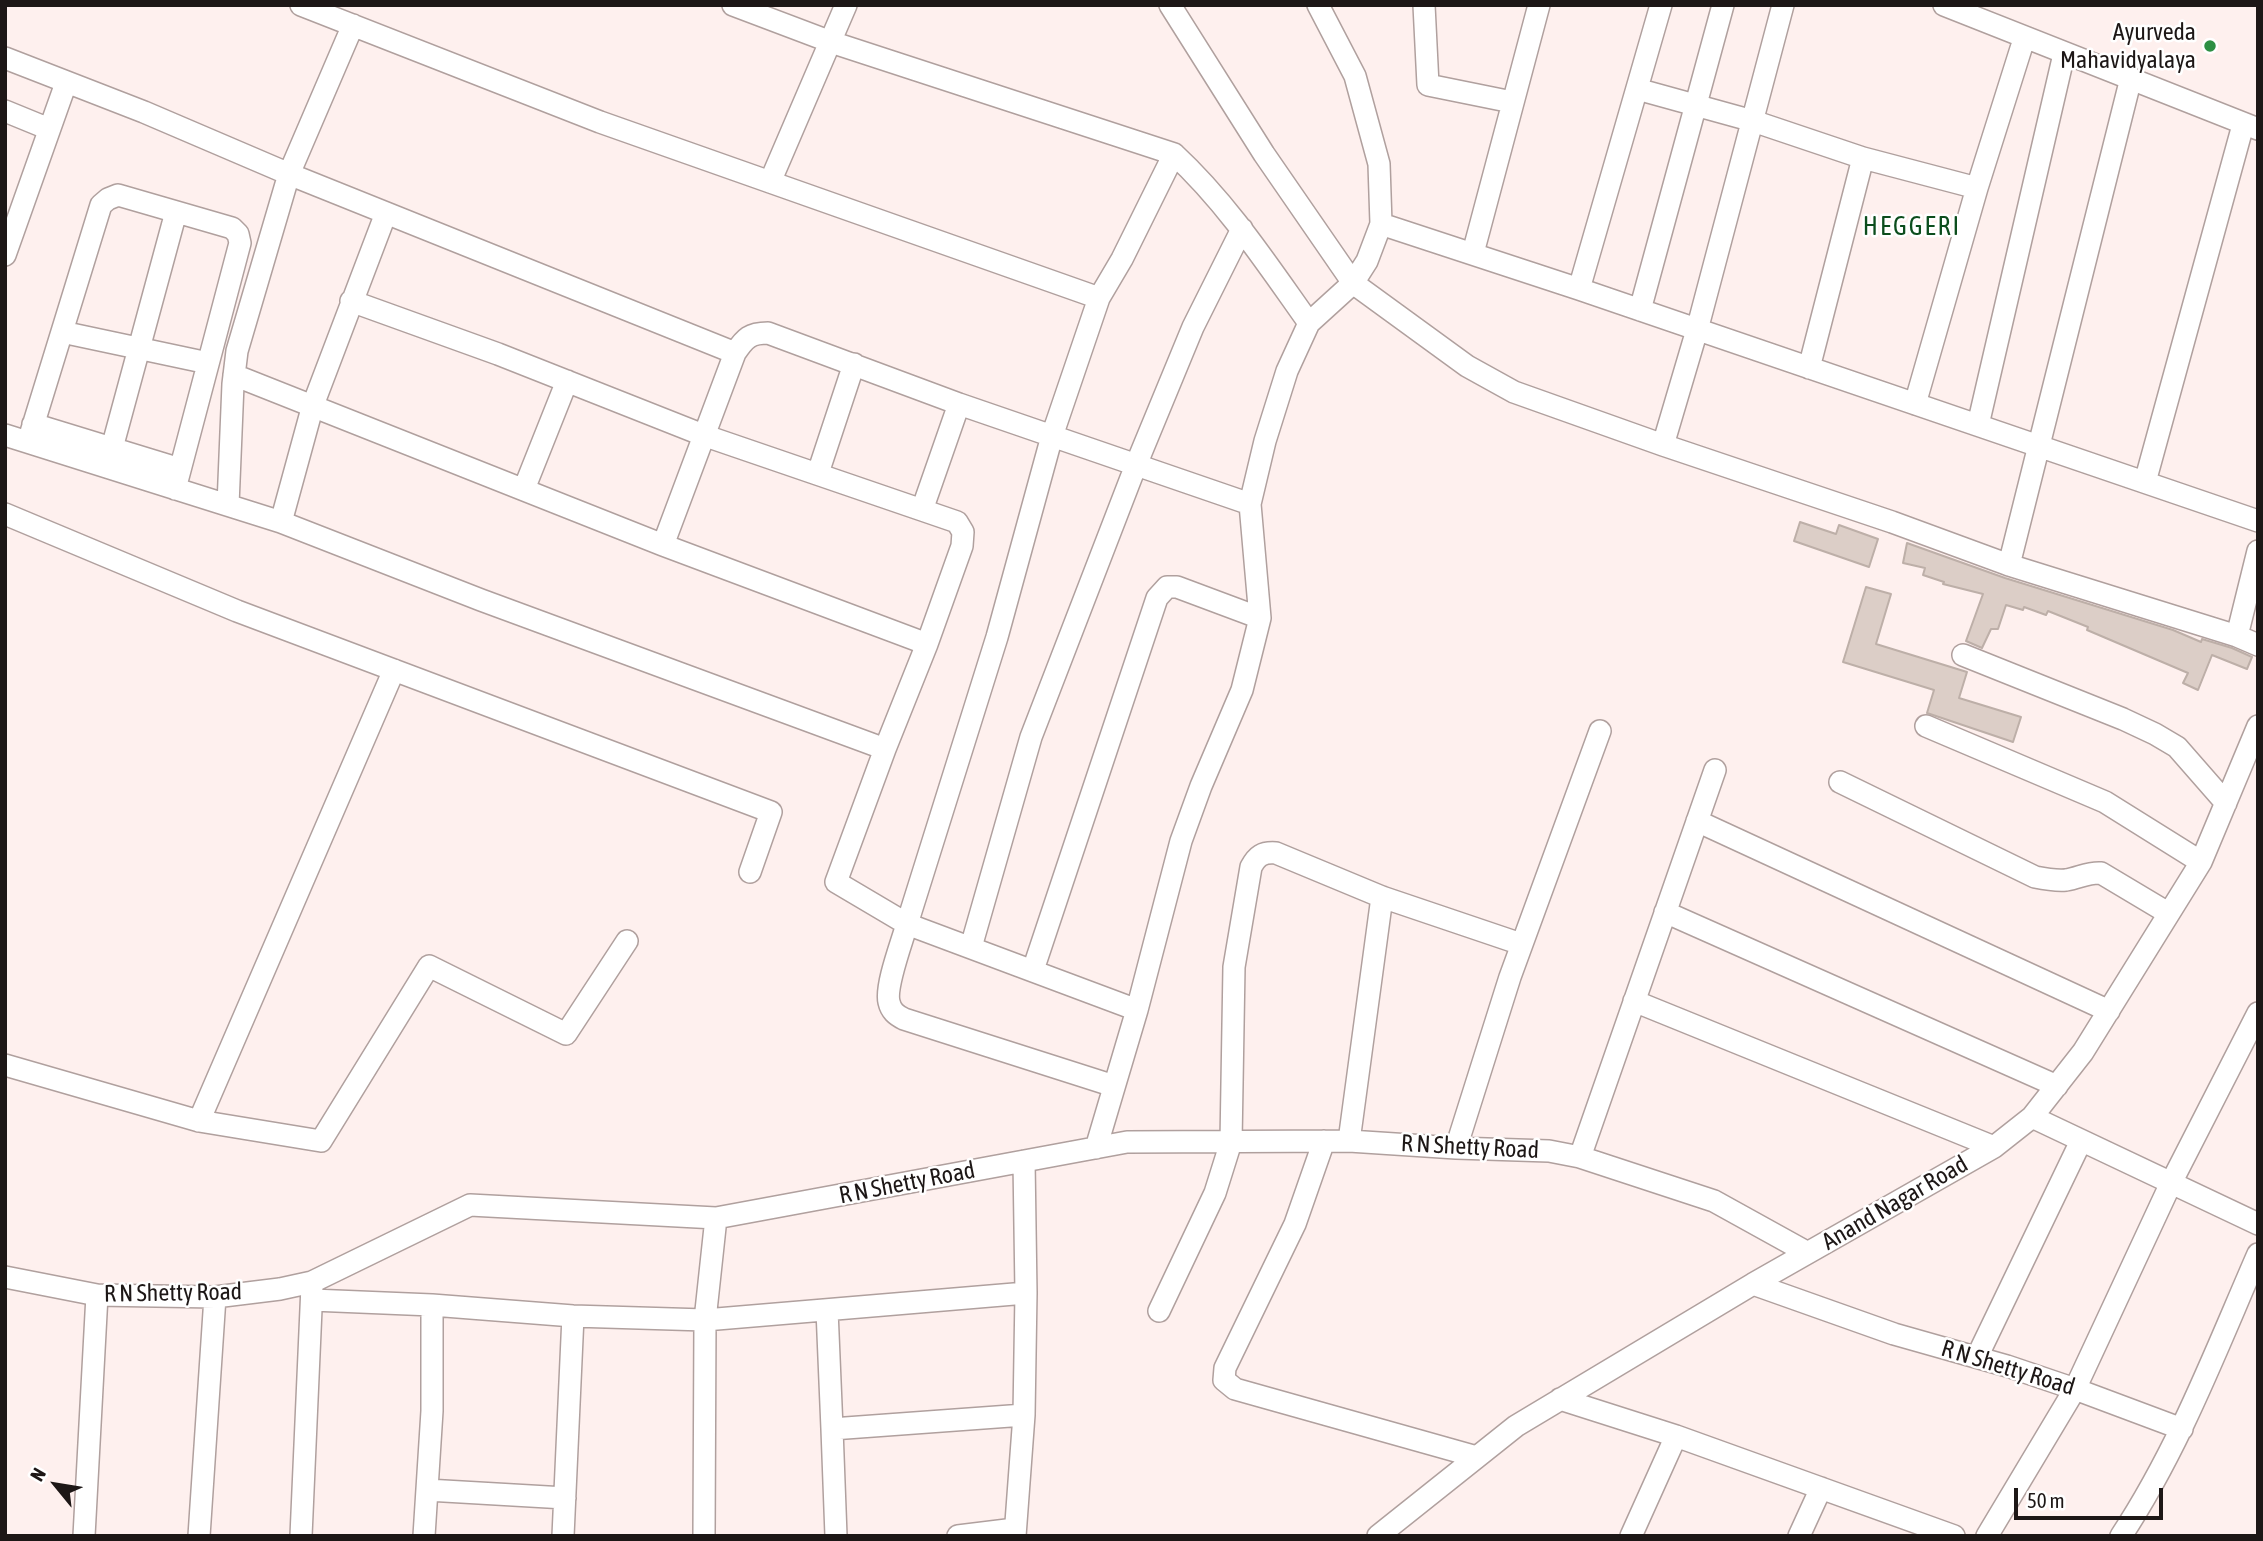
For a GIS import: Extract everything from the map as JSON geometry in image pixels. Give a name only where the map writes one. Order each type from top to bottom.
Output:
[{"type":"street","points":[[301,5],[600,122],[1099,298]]},
{"type":"street","points":[[733,5],[831,42],[1174,154],[1198,176],[1312,319]]},
{"type":"street","points":[[770,182],[846,5]]},
{"type":"street","points":[[1170,5],[1346,288],[1466,366],[1514,392],[1663,445],[1892,522],[2009,565],[2237,636],[2258,645]]},
{"type":"street","points":[[1096,1148],[1137,1010],[1181,841],[1242,690],[1260,618],[1250,504],[1265,441],[1287,371],[1312,319],[1346,288],[1367,261],[1381,224],[1379,164],[1356,76],[1318,5]]},
{"type":"street","points":[[1424,5],[1428,85],[1512,102]]},
{"type":"street","points":[[1473,253],[1539,5]]},
{"type":"street","points":[[1579,289],[1661,5]]},
{"type":"street","points":[[1640,310],[1723,5]]},
{"type":"street","points":[[1663,445],[1697,330],[1783,5]]},
{"type":"street","points":[[1944,5],[2250,127],[2145,482]]},
{"type":"street","points":[[228,505],[234,375],[237,351],[253,289],[289,174],[353,25]]},
{"type":"street","points":[[1915,404],[1977,188],[2024,39]]},
{"type":"street","points":[[1978,425],[2064,54]]},
{"type":"street","points":[[5,58],[735,353]]},
{"type":"street","points":[[2009,565],[2131,78]]},
{"type":"street","points":[[5,255],[66,83]]},
{"type":"street","points":[[1637,89],[1753,121],[1863,158],[1977,188]]},
{"type":"street","points":[[5,111],[49,129]]},
{"type":"street","points":[[1114,1086],[896,1015],[888,1000],[888,991],[997,637],[1052,436],[1099,298],[1122,259],[1174,154]]},
{"type":"street","points":[[1810,368],[1863,158]]},
{"type":"street","points":[[30,433],[102,205],[118,195],[233,228],[240,243],[177,479]]},
{"type":"street","points":[[112,448],[176,212]]},
{"type":"street","points":[[281,522],[313,405],[386,213]]},
{"type":"street","points":[[1381,224],[1579,289],[2258,522]]},
{"type":"street","points":[[971,947],[1031,737],[1136,465],[1193,327],[1242,229]]},
{"type":"street","points":[[351,301],[703,435],[957,522],[963,532],[962,546],[836,882],[907,924],[1137,1010]]},
{"type":"street","points":[[62,332],[208,363]]},
{"type":"street","points":[[663,545],[735,353],[744,339],[753,333],[768,333],[959,404],[1250,504]]},
{"type":"street","points":[[818,473],[854,364]]},
{"type":"street","points":[[234,375],[663,545],[927,644]]},
{"type":"street","points":[[524,489],[567,381]]},
{"type":"street","points":[[922,509],[959,404]]},
{"type":"street","points":[[30,433],[177,479]]},
{"type":"street","points":[[5,435],[30,433],[112,448],[228,505],[281,522],[481,600],[885,749]]},
{"type":"street","points":[[5,514],[237,611],[771,812],[750,872]]},
{"type":"street","points":[[2237,636],[2258,551]]},
{"type":"street","points":[[1032,970],[1157,598],[1167,587],[1177,587],[1260,618]]},
{"type":"street","points":[[1963,654],[2155,734],[2177,747],[2226,803]]},
{"type":"street","points":[[199,1121],[394,670]]},
{"type":"street","points":[[1926,726],[2105,802],[2201,862]]},
{"type":"street","name":"Anand Nagar Road","points":[[1378,1536],[1516,1426],[1753,1284],[1994,1147],[2032,1117],[2083,1052],[2201,862],[2258,726]]},
{"type":"street","points":[[1456,1148],[1521,944],[1600,731]]},
{"type":"street","points":[[1580,1157],[1715,770]]},
{"type":"street","points":[[1840,782],[2035,877],[2067,880],[2090,872],[2101,873],[2168,913]]},
{"type":"street","points":[[1697,821],[2109,1011]]},
{"type":"street","points":[[1159,1311],[1215,1193],[1231,1142],[1234,967],[1251,867],[1256,857],[1266,852],[1276,853],[1382,897],[1521,944]]},
{"type":"street","points":[[1349,1141],[1382,897]]},
{"type":"street","points":[[1665,912],[2057,1086]]},
{"type":"street","points":[[5,1065],[199,1121],[321,1141],[429,966],[566,1034],[627,942]]},
{"type":"street","points":[[1634,1001],[1994,1147]]},
{"type":"street","points":[[1987,1536],[2075,1389],[2171,1184],[2258,1013]]},
{"type":"street","points":[[2032,1117],[2258,1224]]},
{"type":"street","points":[[1324,1141],[1295,1224],[1225,1368],[1224,1380],[1235,1389],[1477,1457]]},
{"type":"street","name":"R N Shetty Road","points":[[5,1277],[97,1295],[215,1297],[312,1291],[470,1205],[716,1218],[1127,1142],[1349,1141],[1549,1151],[1580,1157],[1714,1201],[1808,1253]]},
{"type":"street","points":[[1977,1357],[2081,1141]]},
{"type":"street","points":[[958,1536],[1015,1532],[1024,1415],[1024,1161]]},
{"type":"street","points":[[704,1536],[705,1320],[716,1218]]},
{"type":"street","points":[[2121,1536],[2182,1429],[2258,1254]]},
{"type":"street","name":"R N Shetty Road","points":[[1753,1284],[1894,1334],[1977,1357],[2075,1389],[2182,1429]]},
{"type":"street","points":[[301,1536],[312,1291],[432,1305],[573,1316],[705,1320],[1026,1293]]},
{"type":"street","points":[[84,1536],[97,1295]]},
{"type":"street","points":[[199,1536],[215,1297]]},
{"type":"street","points":[[424,1536],[432,1411],[432,1305]]},
{"type":"street","points":[[827,1310],[836,1536]]},
{"type":"street","points":[[563,1536],[573,1316]]},
{"type":"street","points":[[1560,1399],[1676,1436],[1954,1536]]},
{"type":"street","points":[[832,1429],[1024,1415]]},
{"type":"street","points":[[1632,1536],[1676,1436]]},
{"type":"street","points":[[1799,1536],[1821,1488]]},
{"type":"street","points":[[427,1490],[565,1498]]},
{"type":"building","points":[[1800,522],[1836,534],[1839,525],[1878,539],[1869,567],[1794,541]]},
{"type":"building","points":[[1907,543],[2005,578],[2173,630],[2201,642],[2202,639],[2232,648],[2252,657],[2247,669],[2212,655],[2198,690],[2183,683],[2188,673],[2087,630],[2088,627],[2048,611],[2046,615],[2024,607],[2023,610],[2006,605],[1998,629],[1991,629],[1982,648],[1966,641],[1983,594],[1943,584],[1944,582],[1923,575],[1925,568],[1903,563]]},
{"type":"building","points":[[1866,587],[1891,594],[1876,644],[1967,672],[1959,698],[2021,717],[2013,742],[1927,713],[1934,690],[1843,662]]},
{"type":"place","name":"Ayurveda Mahavidyalaya","points":[[2210,46]]},
{"type":"district","name":"HEGGERI","points":[[1912,227]]}]
